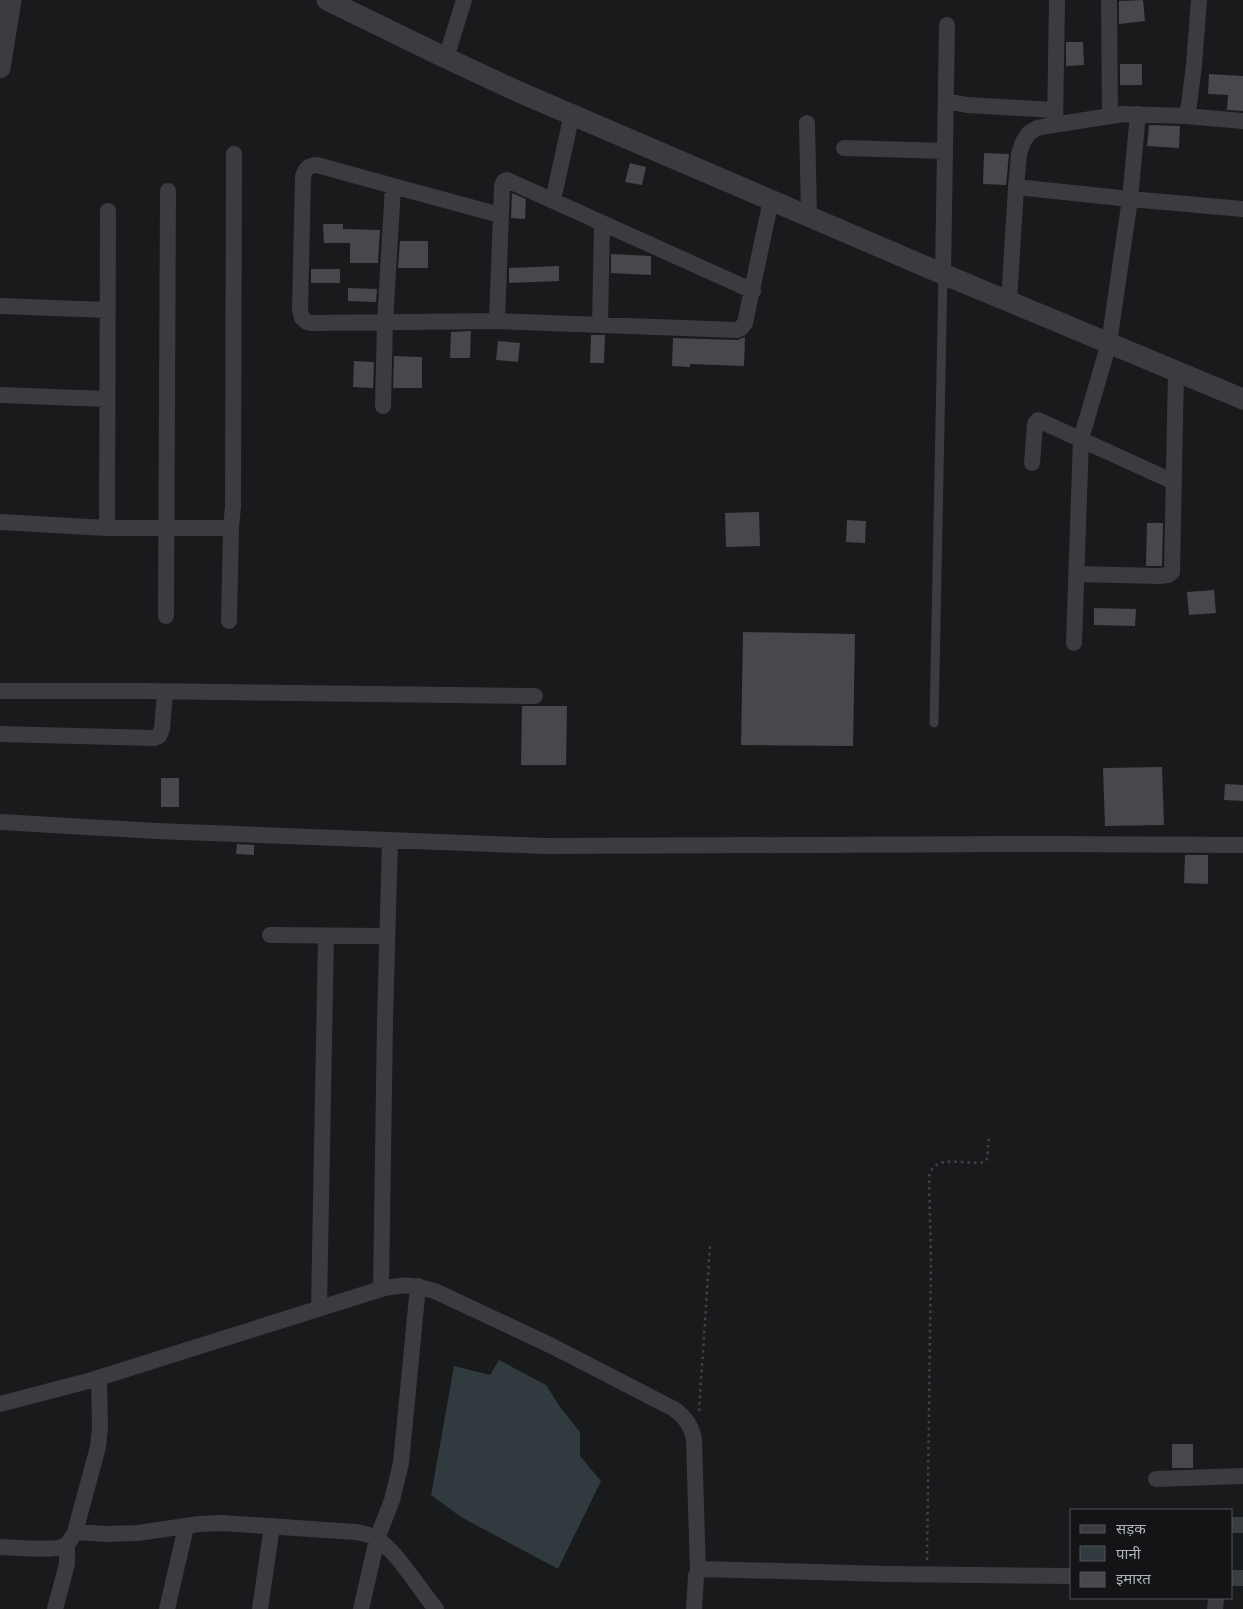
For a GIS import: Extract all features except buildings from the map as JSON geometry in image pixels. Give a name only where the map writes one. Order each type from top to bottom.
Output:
[{"type":"street","points":[[328,0],[446,58],[572,114],[943,274],[1243,399]]},
{"type":"street","points":[[446,58],[464,0]]},
{"type":"street","points":[[1055,117],[1057,0]]},
{"type":"street","points":[[1109,0],[1110,116]]},
{"type":"street","points":[[1186,116],[1190,105],[1199,0]]},
{"type":"street","points":[[0,68],[6,13]]},
{"type":"street","points":[[943,274],[947,25]]},
{"type":"street","points":[[946,101],[1055,117],[1138,114],[1243,121]]},
{"type":"street","points":[[553,200],[572,114]]},
{"type":"street","points":[[1074,643],[1081,439],[1109,343],[1130,199],[1138,114]]},
{"type":"street","points":[[1010,301],[1019,154],[1026,137],[1055,117]]},
{"type":"street","points":[[807,123],[809,216]]},
{"type":"street","points":[[844,148],[945,151]]},
{"type":"street","points":[[228,621],[233,506],[234,154]]},
{"type":"street","points":[[500,215],[316,165],[307,167],[303,177],[299,288],[302,318],[306,322],[311,323],[496,321],[737,330],[745,323],[771,200]]},
{"type":"street","points":[[496,321],[502,186],[504,181],[510,180],[753,291]]},
{"type":"street","points":[[384,406],[385,322],[393,186]]},
{"type":"street","points":[[1016,188],[1243,209]]},
{"type":"street","points":[[166,616],[168,191]]},
{"type":"street","points":[[107,528],[108,211]]},
{"type":"street","points":[[600,325],[602,222]]},
{"type":"street","points":[[0,306],[107,310]]},
{"type":"street","points":[[1076,574],[1158,576],[1168,575],[1172,572],[1176,370]]},
{"type":"street","points":[[0,395],[107,399]]},
{"type":"street","points":[[1032,463],[1035,424],[1037,420],[1174,482]]},
{"type":"street","points":[[0,522],[107,528],[231,528]]},
{"type":"street","points":[[0,691],[535,696]]},
{"type":"street","points":[[0,734],[154,738],[159,736],[162,729],[165,692]]},
{"type":"street","points":[[0,822],[156,831],[545,846],[1243,845]]},
{"type":"street","points":[[381,1289],[390,840]]},
{"type":"street","points":[[270,935],[387,936]]},
{"type":"street","points":[[319,1307],[326,936]]},
{"type":"street","points":[[0,1404],[99,1378],[381,1289],[401,1285],[418,1286],[437,1292],[552,1346],[682,1414],[690,1426],[694,1439],[695,1454],[698,1572],[696,1576],[694,1609]]},
{"type":"street","points":[[361,1609],[377,1539],[392,1500],[401,1463],[418,1286]]},
{"type":"street","points":[[55,1609],[67,1564],[71,1539],[98,1447],[100,1428],[99,1378]]},
{"type":"street","points":[[1156,1479],[1243,1476]]},
{"type":"street","points":[[0,1547],[56,1549],[71,1539],[199,1524],[223,1523],[355,1532],[377,1539],[398,1558],[436,1609]]},
{"type":"street","points":[[260,1609],[272,1526]]},
{"type":"street","points":[[167,1609],[186,1527]]},
{"type":"street","points":[[698,1572],[704,1569],[712,1569],[927,1575],[1070,1576]]},
{"type":"lane","points":[[934,723],[943,274]]},
{"type":"path","points":[[927,1575],[931,1257],[929,1177],[932,1168],[938,1164],[984,1162],[989,1136]]},
{"type":"path","points":[[690,1426],[700,1409],[710,1246]]},
{"type":"water","points":[[499,1360],[546,1385],[560,1407],[580,1432],[580,1456],[601,1481],[558,1569],[461,1517],[431,1495],[454,1366],[490,1375]]}]
